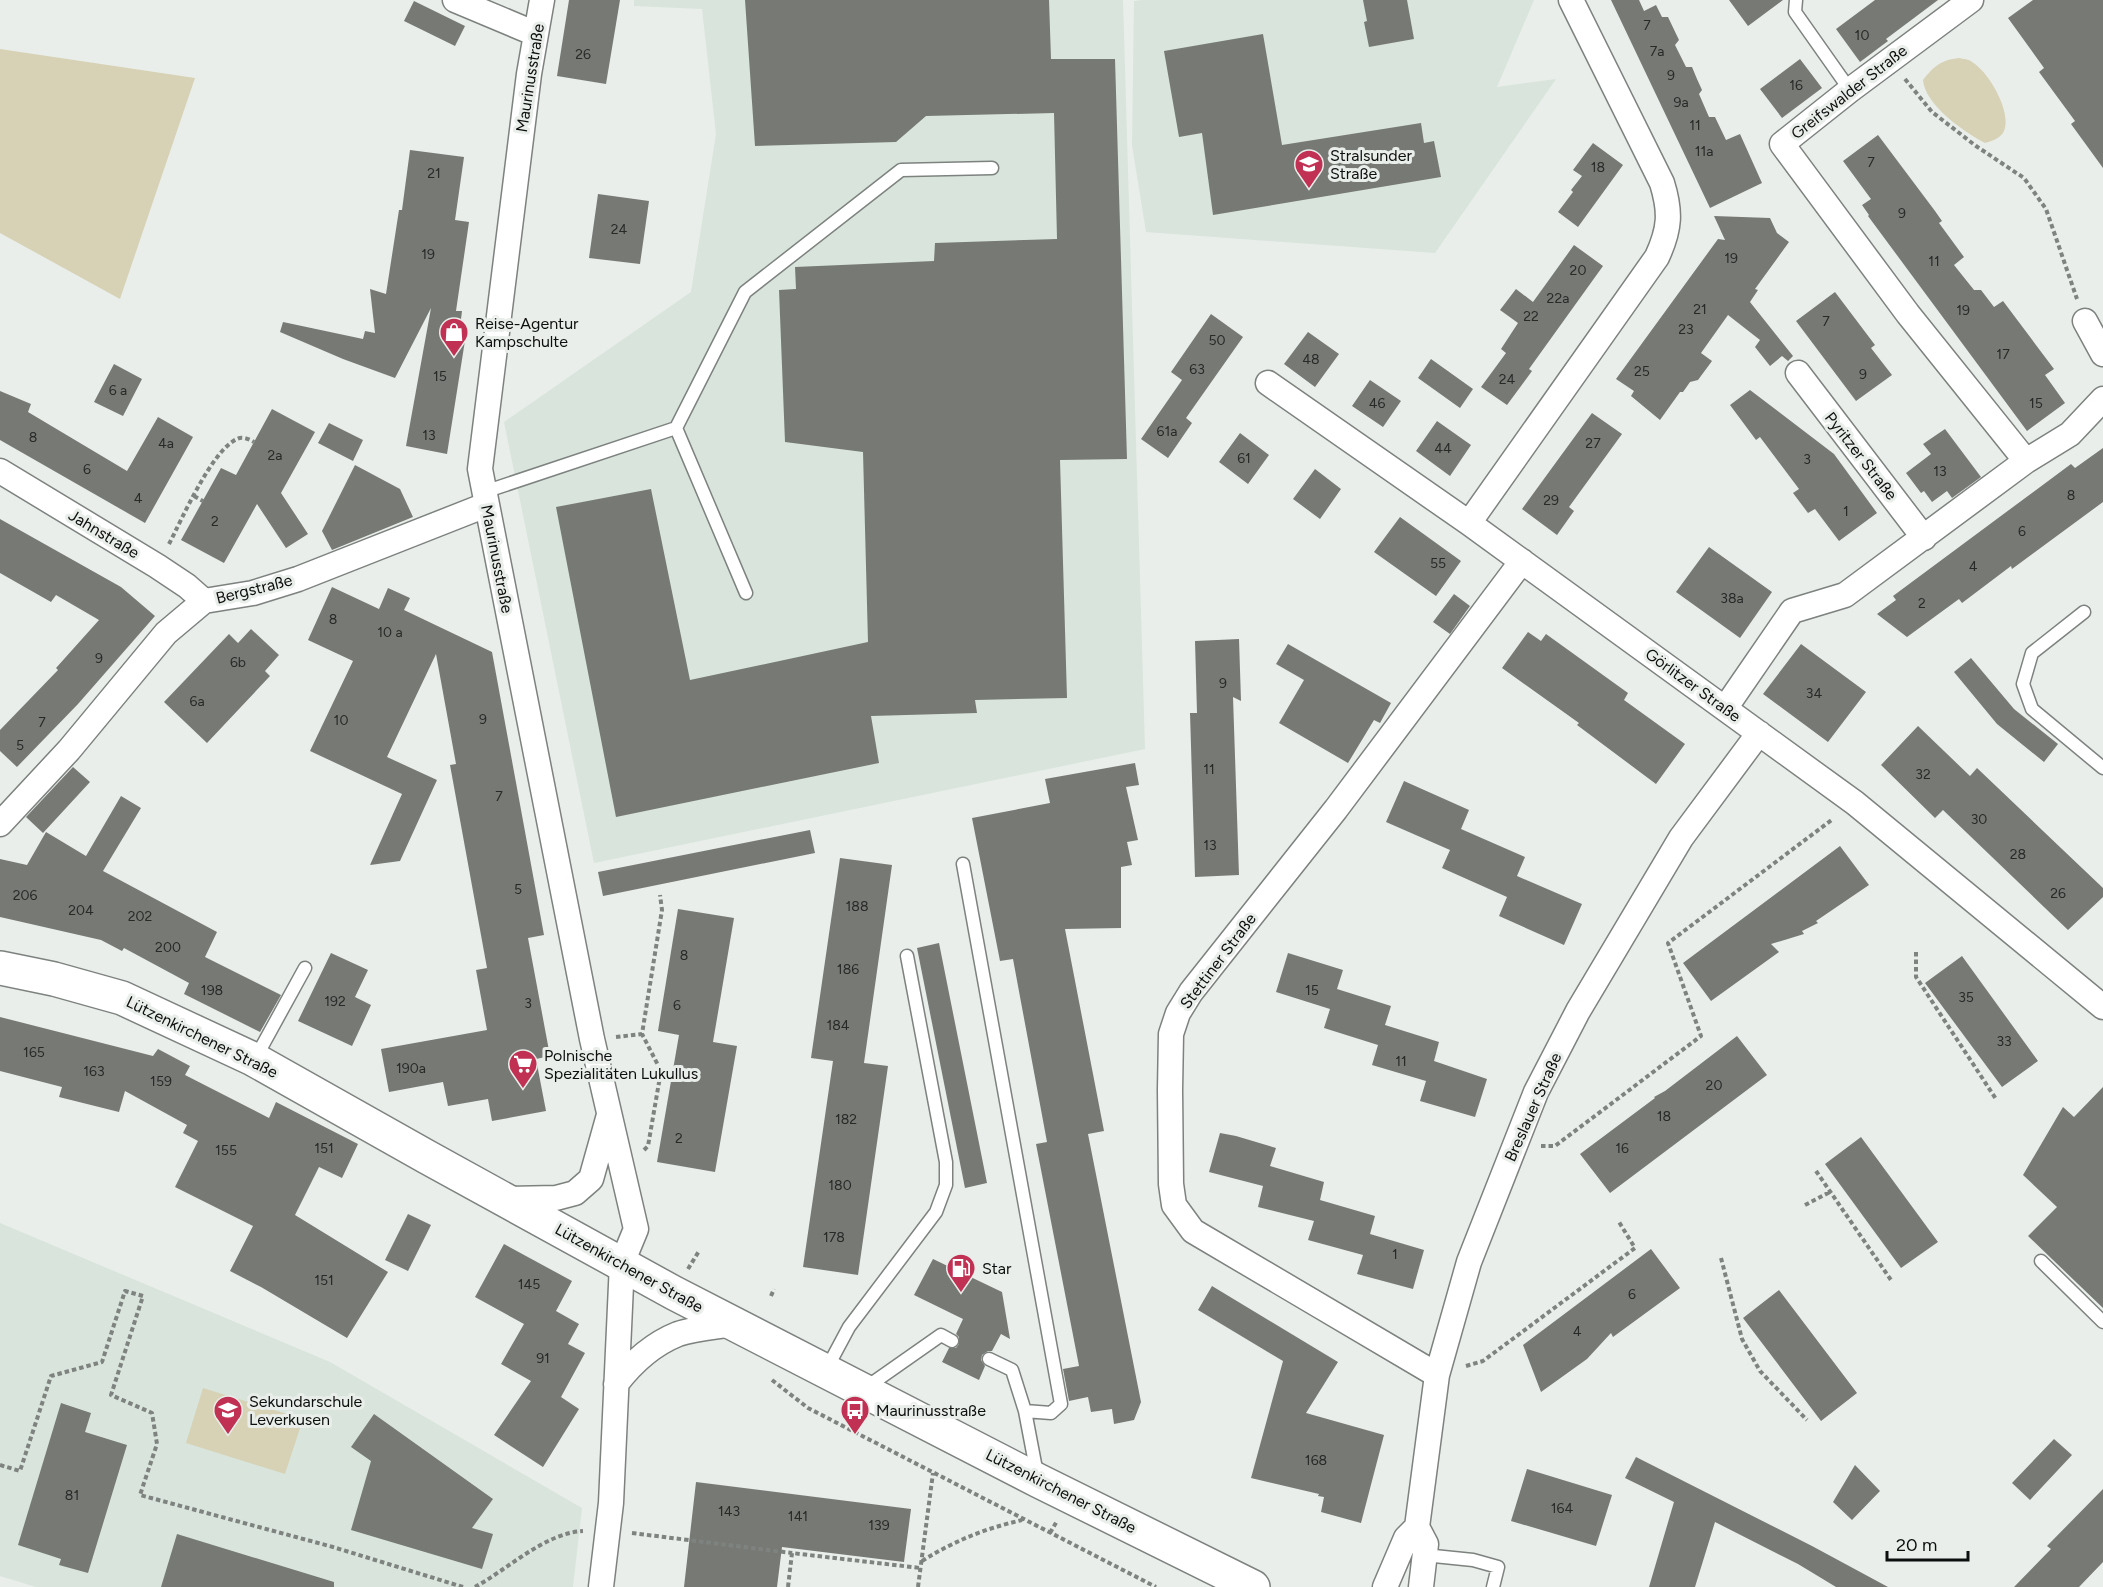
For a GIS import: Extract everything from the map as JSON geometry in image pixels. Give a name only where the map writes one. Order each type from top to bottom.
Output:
[{"type":"main road","name":"Lützenkirchener Straße","points":[[0,968],[54,979],[122,998],[255,1060],[734,1324],[1039,1481],[1253,1587]]},
{"type":"street","points":[[455,0],[536,33]]},
{"type":"street","name":"Maurinusstraße","points":[[542,0],[529,74],[480,469],[592,1039],[636,1229],[622,1263],[611,1503],[601,1587]]},
{"type":"street","points":[[1469,523],[1658,257],[1666,238],[1669,204],[1662,183],[1571,0]]},
{"type":"street","name":"Greifswalder Straße","points":[[1971,0],[1890,59],[1782,144],[1908,314],[2026,461]]},
{"type":"street","points":[[2085,321],[2103,354]]},
{"type":"street","name":"Pyritzer Straße","points":[[1798,373],[1924,538]]},
{"type":"street","name":"Görlitzer Straße","points":[[1268,384],[1469,523],[1855,803],[2103,1007]]},
{"type":"street","points":[[1726,708],[1792,611],[1845,595],[2026,461],[2070,434],[2103,399]]},
{"type":"street","name":"Jahnstraße","points":[[0,471],[157,566],[187,586],[204,601]]},
{"type":"street","name":"Bergstraße","points":[[0,824],[69,750],[166,633],[204,601],[253,593],[298,579],[371,552],[485,499]]},
{"type":"street","name":"Stettiner Straße","points":[[1437,1375],[1193,1231],[1182,1218],[1174,1205],[1171,1184],[1171,1034],[1178,1013],[1191,992],[1336,809],[1522,561]]},
{"type":"street","name":"Breslauer Straße","points":[[1421,1587],[1426,1544],[1417,1527],[1437,1375],[1469,1262],[1514,1146],[1536,1092],[1578,1011],[1681,838],[1759,733]]},
{"type":"street","name":"Maurinusstraße","points":[[504,1199],[556,1198],[575,1193],[591,1179],[609,1113]]},
{"type":"street","points":[[616,1384],[629,1368],[653,1347],[679,1334],[734,1324]]},
{"type":"street","name":"Breslauer Straße","points":[[1385,1587],[1406,1538],[1417,1527]]},
{"type":"lane","points":[[1796,0],[1795,12],[1850,90]]},
{"type":"lane","points":[[485,499],[676,428],[745,291],[901,170],[992,168]]},
{"type":"lane","points":[[676,428],[746,593]]},
{"type":"lane","points":[[2084,612],[2032,652],[2023,684],[2032,709],[2103,768]]},
{"type":"lane","points":[[963,864],[1060,1404],[1051,1413],[1024,1411]]},
{"type":"lane","points":[[825,1371],[849,1327],[936,1212],[946,1185],[946,1162],[907,956]]},
{"type":"lane","points":[[255,1060],[305,968]]},
{"type":"lane","points":[[2041,1260],[2103,1322]]},
{"type":"lane","points":[[862,1390],[941,1335],[952,1341]]},
{"type":"lane","points":[[989,1359],[1012,1370],[1024,1411],[1039,1481]]},
{"type":"lane","points":[[1424,1555],[1473,1560],[1498,1567],[1493,1587]]},
{"type":"path","points":[[1890,59],[1932,112],[1976,146],[2024,178],[2046,209],[2085,321]]},
{"type":"path","points":[[157,566],[213,462],[230,443],[238,438],[248,438],[254,442]]},
{"type":"path","points":[[194,496],[203,501]]},
{"type":"path","points":[[1514,1146],[1555,1146],[1701,1036],[1668,943],[1855,803]]},
{"type":"path","points":[[622,1168],[648,1146],[661,1071],[642,1034],[662,910],[660,895]]},
{"type":"path","points":[[1916,952],[1916,977],[1996,1099]]},
{"type":"path","points":[[1816,1171],[1891,1280]]},
{"type":"path","points":[[1805,1205],[1830,1192]]},
{"type":"path","points":[[1437,1375],[1483,1361],[1635,1248],[1619,1222]]},
{"type":"path","points":[[1721,1258],[1742,1339],[1760,1371],[1807,1420]]},
{"type":"path","points":[[771,1296],[774,1289]]},
{"type":"path","points":[[0,1465],[20,1471],[51,1376],[102,1362],[125,1291],[143,1296],[111,1395],[152,1413],[157,1444],[140,1495],[333,1547],[463,1587]]},
{"type":"path","points":[[765,1374],[814,1414],[1156,1587]]},
{"type":"path","points":[[918,1587],[933,1473]]},
{"type":"path","points":[[921,1561],[967,1536],[1023,1519]]},
{"type":"path","points":[[475,1587],[497,1575],[540,1545],[574,1532],[608,1530],[920,1568]]},
{"type":"path","points":[[788,1587],[792,1553]]},
{"type":"shaded area","points":[[634,0],[1123,0],[1145,749],[594,863],[504,422],[691,292],[716,134],[702,9],[634,6]]},
{"type":"shaded area","points":[[1534,0],[1497,87],[1556,79],[1435,253],[1146,232],[1132,145],[1134,1]]},
{"type":"shaded area","points":[[0,49],[195,78],[120,299],[0,233]]},
{"type":"shaded area","points":[[1959,58],[1969,60],[1979,67],[1992,83],[2002,103],[2006,123],[2004,131],[2001,136],[1985,143],[1947,117],[1925,89],[1923,80],[1934,67],[1947,60]]},
{"type":"shaded area","name":"Sekundarschule Leverkusen","points":[[0,1223],[330,1362],[582,1508],[573,1587],[36,1587],[0,1576]]},
{"type":"shaded area","points":[[203,1388],[303,1419],[285,1474],[186,1443]]},
{"type":"building","points":[[569,0],[620,0],[606,84],[557,76]]},
{"type":"building","points":[[745,0],[1049,0],[1051,59],[1115,59],[1127,459],[1060,460],[1067,698],[975,700],[977,713],[871,716],[879,763],[616,817],[556,507],[651,489],[690,680],[868,642],[863,452],[785,442],[779,290],[796,289],[795,267],[934,261],[935,243],[1057,239],[1054,113],[926,116],[896,142],[755,146]]},
{"type":"building","points":[[1363,0],[1407,0],[1414,39],[1369,47]]},
{"type":"building","points":[[1611,0],[1639,0],[1644,11],[1656,5],[1662,17],[1668,17],[1679,40],[1675,45],[1686,67],[1692,67],[1702,90],[1699,94],[1709,117],[1715,117],[1726,140],[1740,134],[1762,183],[1710,208]]},
{"type":"building","points":[[1729,0],[1783,0],[1748,26]]},
{"type":"building","points":[[1875,0],[1938,0],[1886,39],[1888,41],[1860,62],[1836,29]]},
{"type":"building","points":[[2033,0],[2103,0],[2103,168],[2071,124],[2075,121],[2039,72],[2044,68],[2008,18]]},
{"type":"building","points":[[414,1],[465,26],[455,46],[404,21]]},
{"type":"building","points":[[1263,34],[1282,145],[1421,123],[1424,143],[1434,141],[1441,177],[1213,215],[1202,133],[1179,137],[1164,51]]},
{"type":"building","points":[[1800,59],[1822,88],[1782,118],[1760,89]]},
{"type":"building","points":[[1878,135],[1935,211],[1942,221],[1939,223],[1964,257],[1954,265],[1974,290],[1981,290],[1994,307],[2003,301],[2054,369],[2045,375],[2065,403],[2027,431],[1862,205],[1871,199],[1843,161]]},
{"type":"building","points":[[1593,143],[1623,165],[1578,227],[1558,212],[1582,176],[1573,170]]},
{"type":"building","points":[[410,150],[464,157],[455,220],[469,222],[456,311],[462,311],[460,327],[467,328],[447,454],[406,446],[431,308],[395,378],[280,332],[283,322],[363,339],[365,331],[375,333],[370,289],[386,294],[399,210],[402,210]]},
{"type":"building","points":[[598,194],[649,201],[640,264],[589,258]]},
{"type":"building","points":[[1714,216],[1770,218],[1777,233],[1789,242],[1755,289],[1758,290],[1750,302],[1793,356],[1788,361],[1782,356],[1770,366],[1755,347],[1760,340],[1728,315],[1701,353],[1712,361],[1698,380],[1690,382],[1683,392],[1680,392],[1660,420],[1631,396],[1634,391],[1616,379],[1718,239],[1725,240]]},
{"type":"building","points":[[1574,245],[1603,266],[1529,369],[1532,371],[1507,405],[1481,387],[1506,353],[1501,349],[1518,323],[1500,310],[1516,289],[1533,302]]},
{"type":"building","points":[[1835,292],[1875,345],[1871,348],[1892,375],[1856,401],[1796,321]]},
{"type":"building","points":[[1211,314],[1243,337],[1186,418],[1192,423],[1168,458],[1141,439],[1182,380],[1171,372]]},
{"type":"building","points":[[1308,332],[1339,354],[1315,387],[1284,364]]},
{"type":"building","points":[[1431,359],[1473,389],[1460,408],[1418,378]]},
{"type":"building","points":[[114,364],[142,379],[123,416],[94,402]]},
{"type":"building","points":[[1370,380],[1401,401],[1383,427],[1352,406]]},
{"type":"building","points":[[1750,390],[1834,454],[1877,513],[1839,541],[1815,509],[1808,513],[1793,493],[1799,489],[1760,437],[1756,440],[1730,405]]},
{"type":"building","points":[[0,391],[31,404],[28,412],[127,471],[158,417],[193,437],[145,523],[0,440]]},
{"type":"building","points":[[272,409],[315,432],[281,493],[308,534],[286,548],[257,504],[224,563],[181,540],[221,468],[236,475]]},
{"type":"building","points":[[1592,413],[1622,434],[1569,507],[1574,511],[1557,535],[1522,509]]},
{"type":"building","points":[[1437,421],[1471,445],[1450,476],[1416,451]]},
{"type":"building","points":[[329,423],[363,440],[353,461],[318,443]]},
{"type":"building","points":[[1945,429],[1981,477],[1952,498],[1947,491],[1932,502],[1924,491],[1921,493],[1906,473],[1931,454],[1923,444]]},
{"type":"building","points":[[1240,433],[1269,455],[1248,484],[1219,462]]},
{"type":"building","points":[[2103,448],[2103,502],[2012,569],[2011,566],[1962,603],[1959,599],[1907,637],[1877,614],[1896,600],[1893,596],[2071,464],[2075,468]]},
{"type":"building","points":[[355,465],[400,489],[413,517],[332,550],[322,531]]},
{"type":"building","points":[[1315,469],[1341,489],[1320,519],[1293,499]]},
{"type":"building","points":[[1400,517],[1461,561],[1436,596],[1374,552]]},
{"type":"building","points":[[0,519],[121,587],[155,616],[78,704],[17,767],[0,751],[0,730],[58,670],[56,668],[99,620],[56,595],[51,602],[0,573]]},
{"type":"building","points":[[1709,547],[1772,592],[1740,638],[1676,592]]},
{"type":"building","points":[[332,587],[379,609],[388,588],[410,598],[404,610],[492,652],[544,935],[528,938],[550,1056],[536,1059],[546,1111],[492,1121],[488,1099],[448,1106],[443,1082],[389,1092],[381,1049],[487,1030],[476,970],[487,968],[450,765],[456,764],[436,654],[387,757],[437,780],[400,861],[370,865],[402,794],[310,751],[353,661],[308,640]]},
{"type":"building","points":[[1454,594],[1470,606],[1450,634],[1433,622]]},
{"type":"building","points":[[251,629],[279,655],[265,671],[270,676],[207,743],[164,702],[229,634],[238,643]]},
{"type":"building","points":[[1528,632],[1541,641],[1546,634],[1628,693],[1624,700],[1685,744],[1656,784],[1577,725],[1579,723],[1502,668]]},
{"type":"building","points":[[1239,639],[1241,701],[1233,697],[1239,875],[1195,877],[1190,713],[1197,713],[1195,641]]},
{"type":"building","points":[[1288,644],[1391,703],[1380,723],[1374,720],[1348,763],[1279,723],[1304,680],[1276,664]]},
{"type":"building","points":[[1801,644],[1866,692],[1828,742],[1763,694]]},
{"type":"building","points":[[1971,658],[2014,709],[2058,744],[2044,762],[1997,724],[1954,672]]},
{"type":"building","points":[[1918,726],[1970,776],[1977,768],[2103,888],[2103,897],[2068,930],[1943,810],[1935,818],[1881,765]]},
{"type":"building","points":[[1135,763],[1139,785],[1126,787],[1138,840],[1127,842],[1132,865],[1121,867],[1121,928],[1065,929],[1104,1131],[1088,1134],[1141,1402],[1134,1420],[1114,1424],[1112,1409],[1091,1412],[1088,1397],[1069,1401],[1063,1369],[1079,1366],[1036,1144],[1047,1142],[1013,959],[1000,961],[972,818],[1050,803],[1045,779]]},
{"type":"building","points":[[73,767],[90,782],[43,833],[26,817]]},
{"type":"building","points":[[1404,781],[1469,810],[1461,829],[1525,857],[1517,876],[1582,904],[1564,945],[1499,916],[1507,897],[1442,868],[1450,850],[1386,822]]},
{"type":"building","points":[[121,796],[141,808],[103,871],[217,932],[205,957],[281,995],[260,1032],[184,994],[189,983],[124,948],[122,951],[101,940],[0,917],[0,859],[27,865],[46,832],[86,856]]},
{"type":"building","points":[[810,830],[815,853],[603,896],[598,872]]},
{"type":"building","points":[[1840,846],[1869,885],[1816,921],[1818,923],[1802,931],[1804,934],[1771,944],[1779,952],[1711,1001],[1683,963]]},
{"type":"building","points":[[840,858],[892,865],[864,1063],[888,1066],[858,1275],[803,1267],[833,1061],[811,1058]]},
{"type":"building","points":[[678,909],[734,918],[713,1042],[737,1046],[715,1172],[657,1162],[679,1035],[658,1031]]},
{"type":"building","points":[[939,943],[987,1183],[965,1188],[917,948]]},
{"type":"building","points":[[331,953],[368,970],[355,997],[371,1005],[352,1046],[298,1021]]},
{"type":"building","points":[[1288,953],[1343,970],[1337,989],[1391,1006],[1385,1025],[1439,1042],[1434,1061],[1487,1079],[1475,1117],[1420,1101],[1426,1081],[1372,1065],[1378,1045],[1324,1028],[1330,1009],[1276,992]]},
{"type":"building","points":[[1962,956],[2038,1061],[2002,1087],[1925,983]]},
{"type":"building","points":[[0,1017],[153,1056],[158,1049],[190,1066],[185,1075],[269,1118],[276,1102],[358,1144],[342,1178],[319,1167],[295,1215],[388,1272],[347,1338],[230,1271],[253,1226],[175,1187],[198,1141],[183,1133],[187,1125],[125,1091],[119,1112],[59,1097],[62,1087],[0,1071]]},
{"type":"building","points":[[1737,1036],[1767,1075],[1610,1193],[1580,1154]]},
{"type":"building","points":[[2103,1087],[2103,1308],[2028,1236],[2057,1207],[2023,1175],[2063,1107],[2074,1117]]},
{"type":"building","points":[[1220,1133],[1276,1148],[1270,1166],[1324,1182],[1320,1200],[1375,1216],[1370,1234],[1424,1250],[1413,1289],[1357,1274],[1363,1255],[1308,1240],[1314,1221],[1258,1207],[1263,1186],[1209,1172]]},
{"type":"building","points":[[1861,1137],[1938,1242],[1901,1268],[1825,1164]]},
{"type":"building","points":[[408,1214],[431,1225],[408,1271],[385,1260]]},
{"type":"building","points":[[504,1244],[572,1281],[556,1311],[579,1324],[568,1344],[585,1353],[561,1397],[579,1409],[543,1467],[494,1435],[531,1381],[501,1364],[524,1324],[475,1297]]},
{"type":"building","points":[[1651,1249],[1680,1288],[1613,1337],[1611,1333],[1587,1359],[1541,1392],[1523,1345]]},
{"type":"building","points":[[933,1259],[1002,1292],[1010,1339],[1001,1334],[992,1351],[982,1355],[981,1360],[985,1366],[979,1380],[942,1362],[949,1348],[956,1348],[959,1344],[959,1337],[956,1334],[963,1319],[914,1295]]},
{"type":"building","points":[[1212,1286],[1338,1362],[1306,1413],[1384,1435],[1361,1523],[1321,1512],[1324,1497],[1318,1496],[1319,1494],[1251,1478],[1283,1361],[1198,1310]]},
{"type":"building","points":[[1779,1290],[1857,1393],[1821,1421],[1743,1318]]},
{"type":"building","points":[[61,1403],[91,1413],[85,1432],[127,1445],[88,1573],[59,1565],[61,1559],[18,1545]]},
{"type":"building","points":[[374,1414],[493,1499],[472,1528],[493,1534],[482,1569],[351,1530],[371,1461],[351,1447]]},
{"type":"building","points":[[2054,1439],[2072,1455],[2030,1500],[2012,1483]]},
{"type":"building","points":[[1636,1457],[1888,1587],[1836,1587],[1798,1564],[1715,1522],[1695,1587],[1649,1587],[1674,1502],[1625,1478]]},
{"type":"building","points":[[1855,1465],[1880,1491],[1852,1520],[1833,1502]]},
{"type":"building","points":[[1527,1469],[1612,1495],[1596,1546],[1511,1521]]},
{"type":"building","points":[[696,1482],[911,1509],[904,1562],[782,1547],[777,1587],[684,1587]]},
{"type":"building","points":[[2103,1489],[2103,1562],[2079,1587],[2014,1587],[2051,1549],[2047,1546]]},
{"type":"building","points":[[177,1534],[334,1582],[334,1587],[161,1587]]},
{"type":"place","name":"Stralsunder Straße","points":[[1309,190]]},
{"type":"place","name":"Reise-Agentur Kampschulte","points":[[454,358]]},
{"type":"place","name":"Polnische Spezialitäten Lukullus","points":[[523,1090]]},
{"type":"place","name":"Star","points":[[961,1294]]},
{"type":"place","name":"Sekundarschule Leverkusen","points":[[228,1436]]},
{"type":"place","name":"Maurinusstraße","points":[[855,1436]]}]
